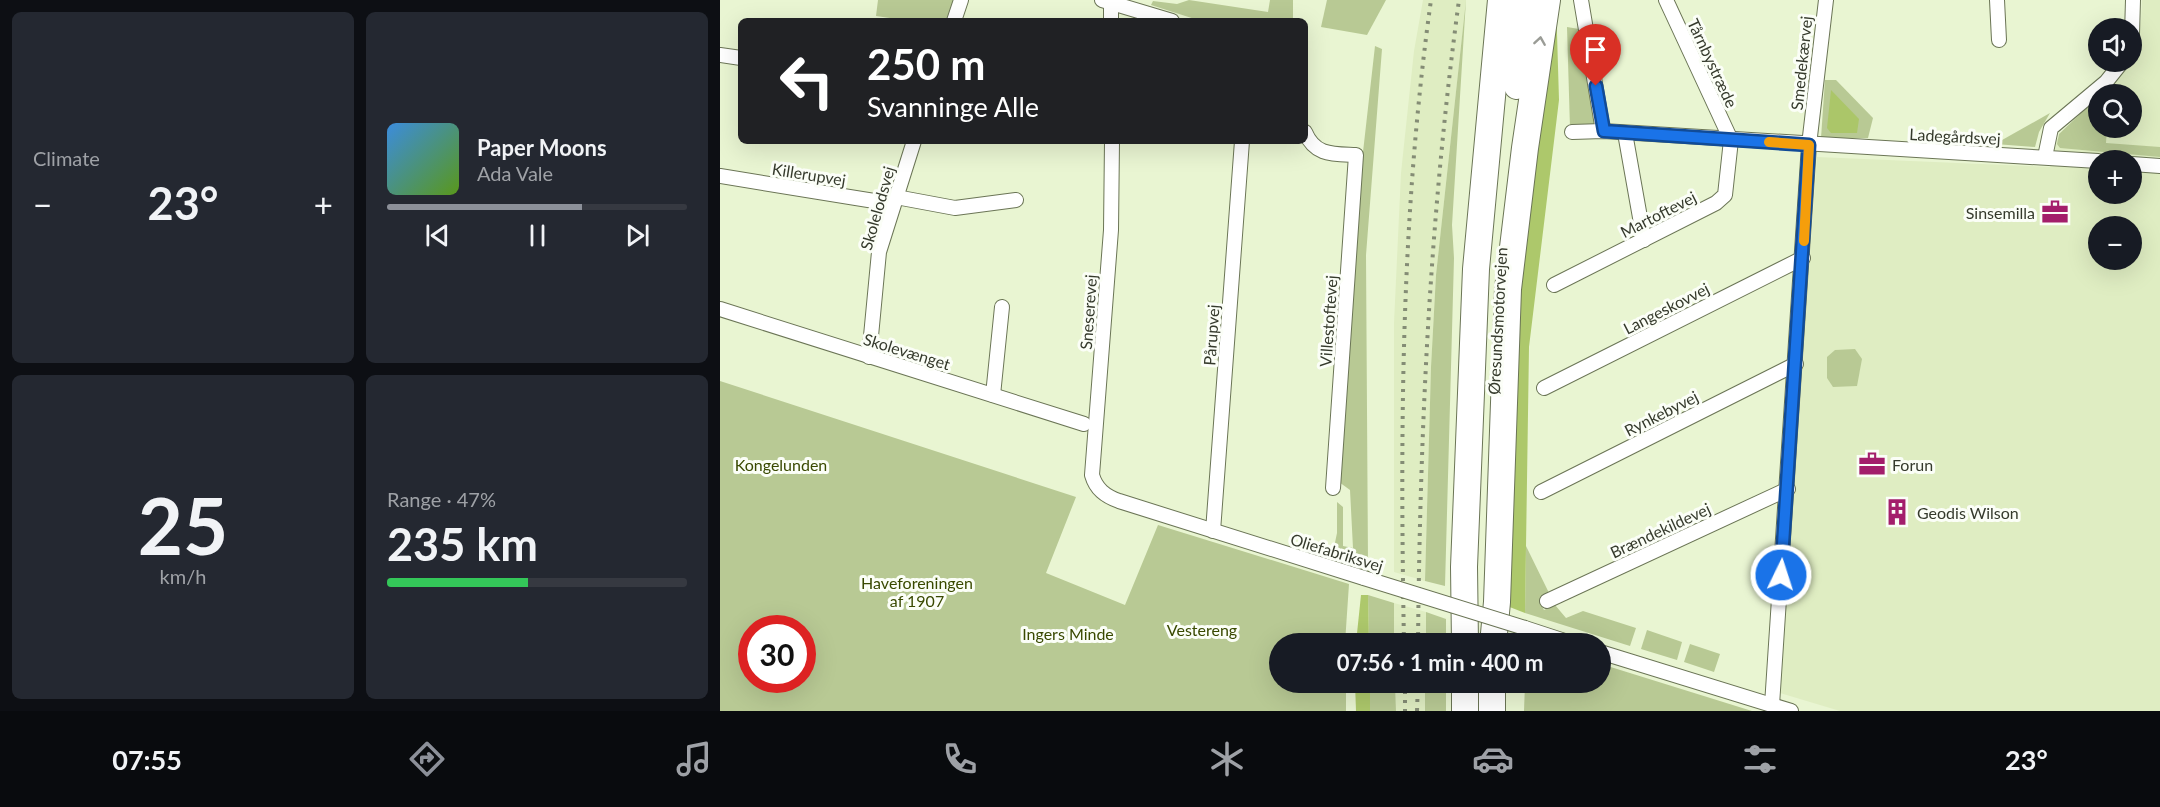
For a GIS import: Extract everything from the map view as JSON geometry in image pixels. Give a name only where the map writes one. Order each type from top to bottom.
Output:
[{"type":"highway","points":[[1464,567],[1459,498],[1462,347],[1470,163],[1483,0]]},
{"type":"highway","name":"Øresundsmotorvejen","points":[[1465,633],[1464,567],[1476,269],[1501,0]]},
{"type":"highway","name":"Øresundsmotorvejen","points":[[1492,633],[1491,439],[1495,347],[1504,198],[1526,0]]},
{"type":"highway","points":[[1493,633],[1497,602],[1508,289],[1525,148],[1547,0]]},
{"type":"highway","points":[[1465,693],[1465,711]]},
{"type":"highway","points":[[1491,711],[1492,693]]},
{"type":"street","points":[[955,18],[961,0]]},
{"type":"street","points":[[1581,0],[1604,131]]},
{"type":"street","name":"Tårnbystræde","points":[[1666,0],[1731,140]]},
{"type":"street","name":"Smedekærvej","points":[[1772,705],[1809,145],[1826,0]]},
{"type":"street","points":[[1997,0],[1999,40]]},
{"type":"street","points":[[2132,18],[2133,0]]},
{"type":"street","points":[[1111,18],[1108,1],[1162,18]]},
{"type":"street","points":[[720,55],[738,58]]},
{"type":"street","points":[[2045,157],[2046,141],[2051,128],[2106,82],[2114,72]]},
{"type":"street","name":"Ladegårdsvej","points":[[1572,132],[1604,131],[2088,160]]},
{"type":"street","points":[[1625,133],[1644,240]]},
{"type":"street","name":"Villestoftevej","points":[[1308,138],[1318,151],[1356,155],[1333,488]]},
{"type":"street","name":"Martoftevej","points":[[1554,285],[1716,203],[1725,195],[1731,140]]},
{"type":"street","name":"Skolelodsvej","points":[[869,357],[879,252],[913,144]]},
{"type":"street","name":"Sneserevej","points":[[1095,485],[1092,475],[1111,230],[1112,144]]},
{"type":"street","name":"Pårupvej","points":[[1213,531],[1242,144]]},
{"type":"street","points":[[2142,165],[2160,166]]},
{"type":"street","name":"Killerupvej","points":[[720,176],[956,208],[1016,200]]},
{"type":"street","name":"Langeskovvej","points":[[1544,388],[1803,258]]},
{"type":"street","points":[[993,396],[1002,308]]},
{"type":"street","name":"Skolevænget","points":[[720,309],[1084,424]]},
{"type":"street","name":"Rynkebyvej","points":[[1541,492],[1796,364]]},
{"type":"street","name":"Oliefabriksvej","points":[[1095,485],[1109,497],[1540,633]]},
{"type":"street","name":"Brændekildevej","points":[[1547,601],[1788,489]]},
{"type":"street","points":[[1611,655],[1791,711]]},
{"type":"shaded area","points":[[1423,0],[1466,0],[1436,275],[1425,581],[1394,572],[1394,323],[1401,173],[1414,51]]},
{"type":"shaded area","points":[[1556,0],[1559,100],[1529,347],[1525,613],[1507,606],[1520,256]]},
{"type":"shaded area","points":[[2142,0],[2160,0],[2160,711],[1840,711],[1780,693],[1817,157],[2050,167],[2056,140],[2088,110],[2088,138],[2142,138],[2142,84],[2113,84],[2122,72],[2142,72]]},
{"type":"shaded area","points":[[1831,90],[1859,119],[1857,133],[1831,133],[1827,128]]},
{"type":"shaded area","points":[[1361,595],[1368,595],[1369,633],[1357,633]]},
{"type":"shaded area","points":[[1394,603],[1426,612],[1426,633],[1394,633]]},
{"type":"shaded area","points":[[1355,693],[1370,693],[1370,711],[1356,711]]},
{"type":"shaded area","points":[[1395,693],[1425,693],[1425,711],[1396,711]]},
{"type":"green space","points":[[878,0],[953,0],[947,18],[876,16]]},
{"type":"green space","points":[[1189,0],[1268,12],[1270,0],[1293,0],[1293,18],[1192,18],[1151,5],[1153,1],[1177,4]]},
{"type":"green space","points":[[1327,0],[1386,0],[1367,35],[1321,27]]},
{"type":"green space","points":[[1466,0],[1452,225],[1454,258],[1445,586],[1425,581],[1431,367],[1436,275]]},
{"type":"green space","points":[[1567,27],[1579,29],[1595,115],[1594,124],[1570,128]]},
{"type":"green space","points":[[1375,46],[1382,49],[1366,255],[1368,563],[1333,552],[1337,533],[1337,502],[1343,507],[1343,546],[1353,548],[1350,490],[1339,482],[1363,152]]},
{"type":"green space","points":[[1825,80],[1836,80],[1873,118],[1868,138],[1821,138]]},
{"type":"green space","points":[[2088,106],[2088,138],[2106,138],[2106,143],[2160,147],[2160,157],[2142,155],[2142,150],[2088,151],[2060,148],[2057,144],[2059,134]]},
{"type":"green space","points":[[2050,113],[2039,132],[2035,147],[1995,144]]},
{"type":"green space","points":[[1855,349],[1862,359],[1857,386],[1833,387],[1827,378],[1827,357],[1835,350]]},
{"type":"green space","points":[[720,381],[1076,497],[1046,573],[1125,605],[1158,525],[1349,584],[1346,633],[1269,633],[1269,693],[1346,693],[1346,711],[720,711]]},
{"type":"green space","points":[[1526,546],[1550,595],[1539,601],[1544,610],[1555,605],[1566,618],[1583,611],[1636,628],[1630,646],[1611,640],[1611,633],[1589,633],[1525,613]]},
{"type":"green space","points":[[1368,595],[1394,603],[1394,633],[1369,633]]},
{"type":"green space","points":[[1426,612],[1446,619],[1446,633],[1426,633]]},
{"type":"green space","points":[[1647,630],[1682,642],[1677,660],[1641,649]]},
{"type":"green space","points":[[1690,644],[1720,654],[1714,672],[1684,662]]},
{"type":"green space","points":[[1611,667],[1752,711],[1524,711],[1525,693],[1611,693]]},
{"type":"green space","points":[[1370,693],[1395,693],[1396,711],[1370,711]]},
{"type":"green space","points":[[1425,693],[1446,693],[1446,711],[1425,711]]},
{"type":"railway","points":[[1404,633],[1402,482],[1408,241],[1421,80],[1431,0]]},
{"type":"railway","points":[[1418,633],[1421,482],[1428,321],[1441,161],[1459,0]]},
{"type":"railway","points":[[1405,693],[1405,711]]},
{"type":"railway","points":[[1417,711],[1418,693]]},
{"type":"slow traffic","points":[[1769,142],[1809,145],[1804,241]]},
{"type":"place","name":"Sinsemilla","points":[[2055,212]]},
{"type":"place","name":"Forun","points":[[1872,464]]},
{"type":"place","name":"Geodis Wilson","points":[[1897,512]]},
{"type":"route","points":[[1596,86],[1604,131],[1809,145],[1781,575]]},
{"type":"park label","name":"Kongelunden","points":[[781,464]]},
{"type":"park label","name":"Haveforeningen af 1907","points":[[917,591]]},
{"type":"park label","name":"Vestereng","points":[[1202,629]]},
{"type":"park label","name":"Ingers Minde","points":[[1068,633]]}]
